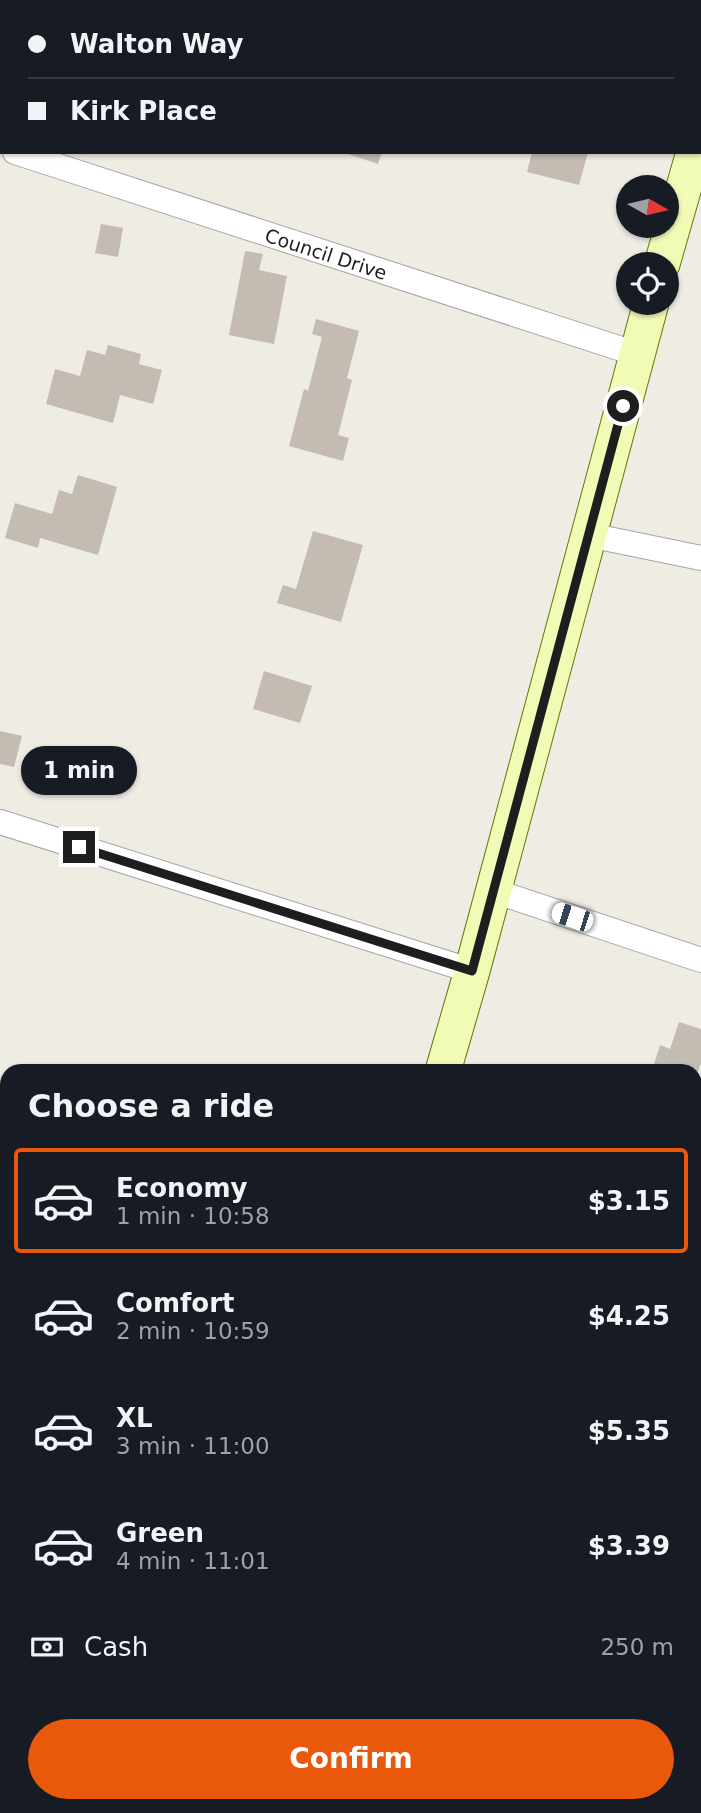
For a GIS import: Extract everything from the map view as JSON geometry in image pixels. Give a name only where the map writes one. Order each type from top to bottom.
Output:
[{"type":"main road","points":[[665,252],[693,154]]},
{"type":"main road","points":[[445,1064],[648,315]]},
{"type":"street","name":"Council Drive","points":[[21,154],[637,354]]},
{"type":"street","points":[[589,535],[701,558]]},
{"type":"street","points":[[0,822],[472,971]]},
{"type":"street","points":[[494,891],[701,960]]},
{"type":"building","points":[[348,154],[381,154],[378,164]]},
{"type":"building","points":[[532,154],[587,154],[579,185],[527,172]]},
{"type":"building","points":[[101,224],[123,228],[118,257],[95,253]]},
{"type":"building","points":[[245,251],[263,254],[259,270],[287,276],[274,344],[229,335]]},
{"type":"building","points":[[316,319],[359,331],[347,378],[352,380],[338,435],[349,438],[343,461],[289,446],[304,389],[308,391],[322,337],[312,334]]},
{"type":"building","points":[[108,345],[141,354],[139,364],[162,370],[153,404],[120,395],[113,423],[46,404],[55,369],[80,376],[87,350],[105,355]]},
{"type":"building","points":[[78,475],[117,487],[98,555],[40,538],[38,548],[5,538],[15,503],[52,514],[59,490],[72,494]]},
{"type":"building","points":[[313,531],[363,545],[341,622],[277,603],[283,585],[296,589]]},
{"type":"building","points":[[264,671],[312,686],[300,723],[253,709]]},
{"type":"building","points":[[0,731],[22,736],[14,767],[0,764]]},
{"type":"building","points":[[679,1022],[701,1029],[701,1064],[654,1064],[660,1045],[670,1049]]},
{"type":"route","points":[[79,847],[472,971],[623,406]]}]
